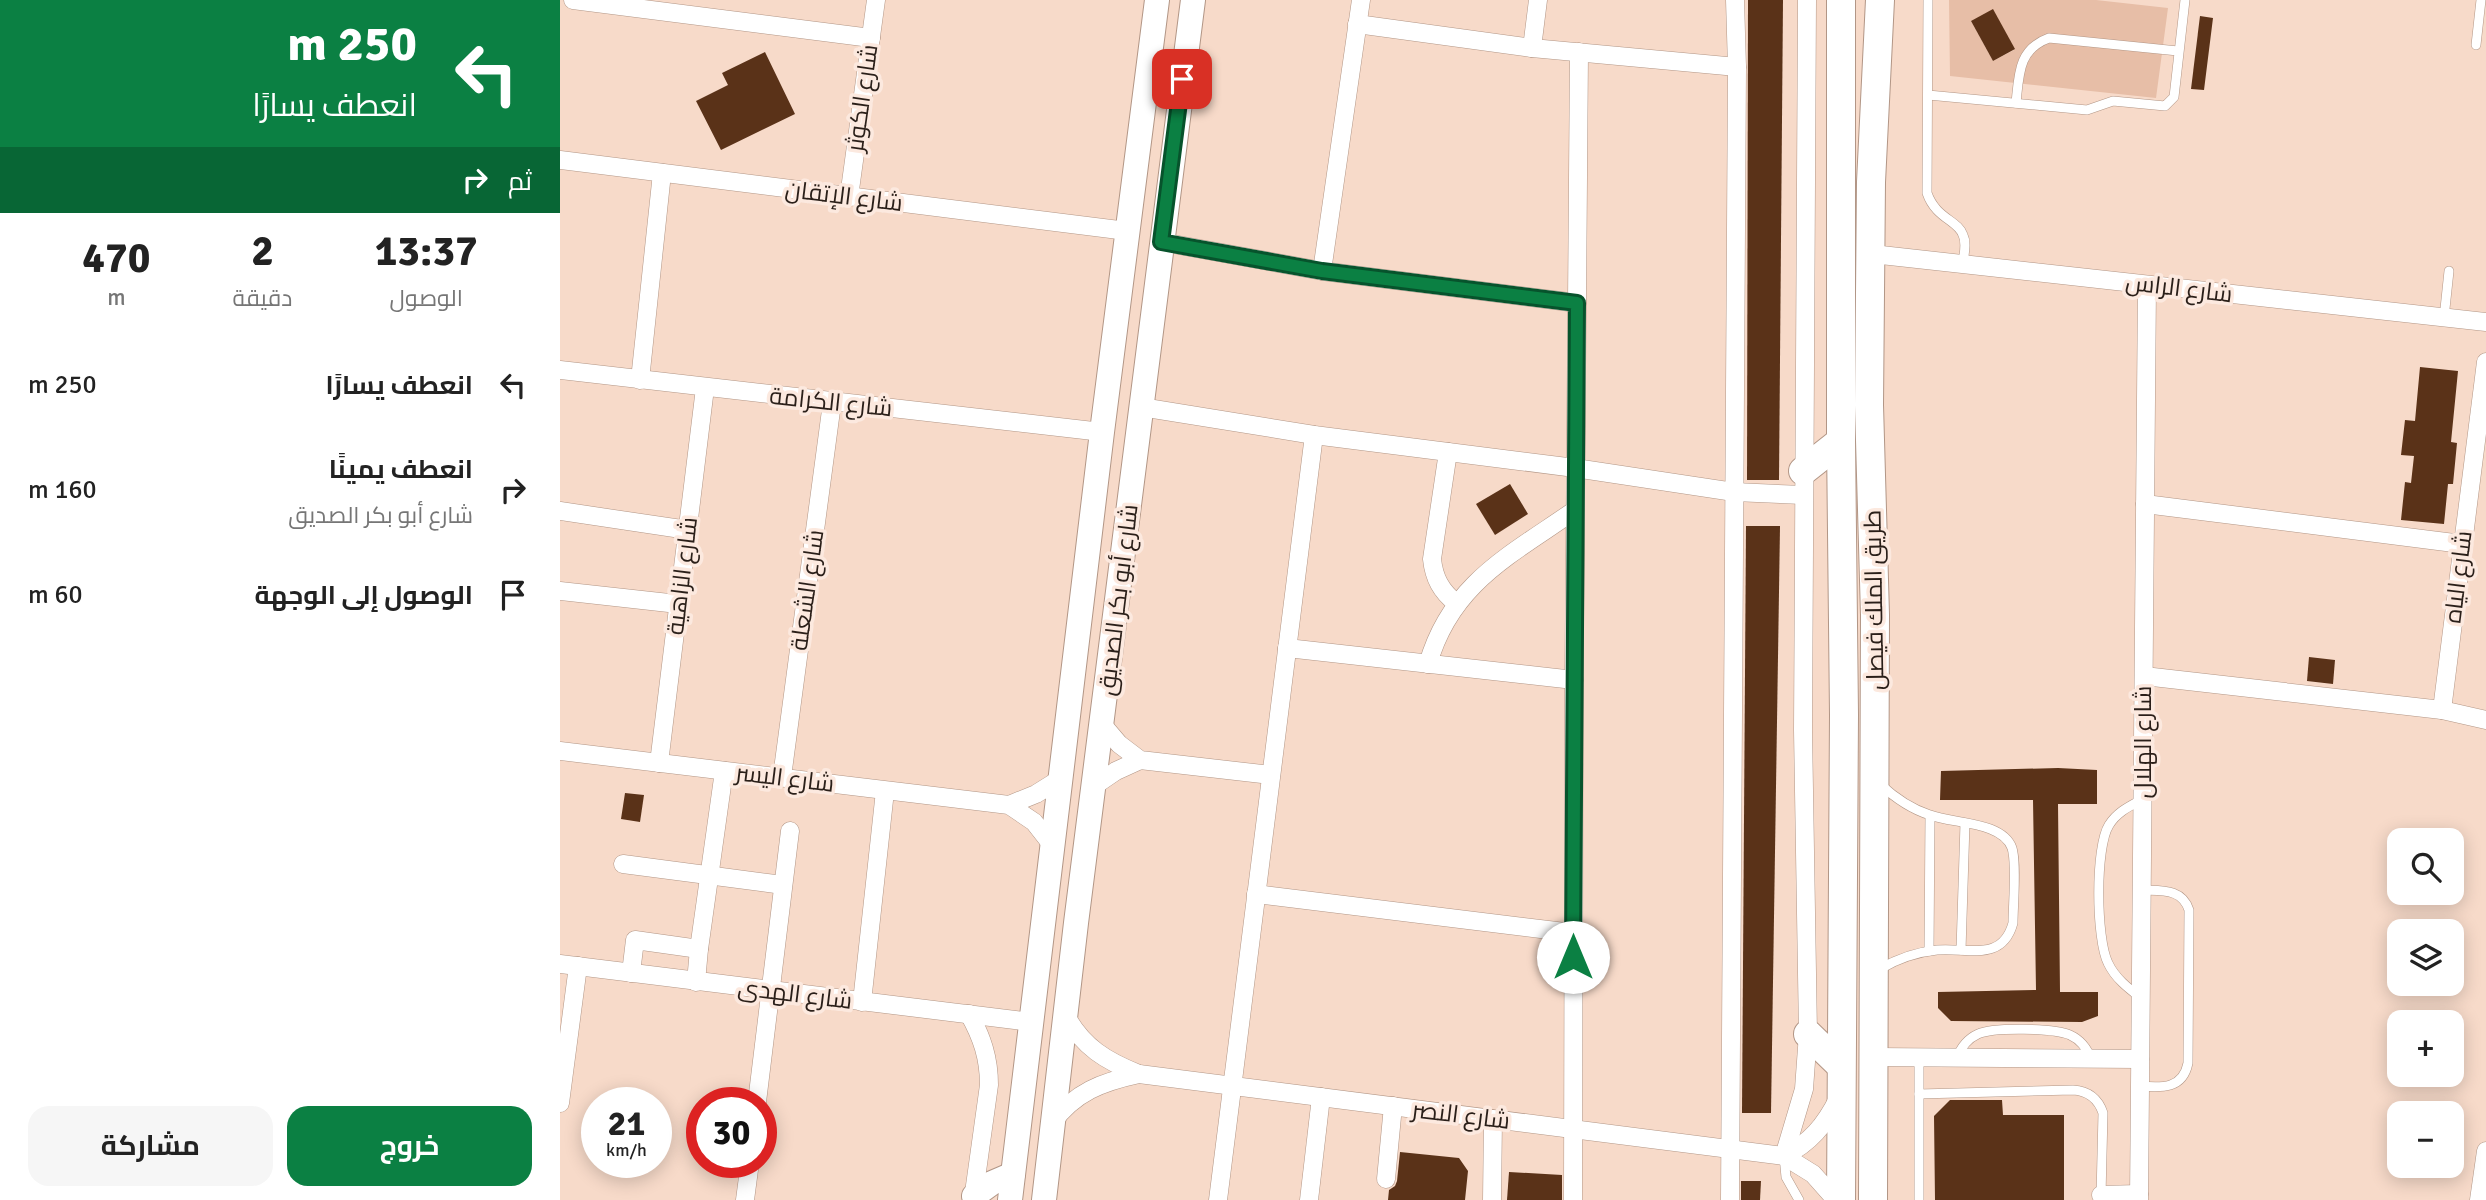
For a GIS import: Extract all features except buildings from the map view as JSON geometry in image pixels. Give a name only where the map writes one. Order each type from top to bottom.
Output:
[{"type":"main road","points":[[1843,0],[1852,51],[1854,245],[1858,252],[1872,254]]},
{"type":"main road","name":"طريق الملك فيصل","points":[[1839,1200],[1844,715],[1841,442],[1843,0]]},
{"type":"main road","name":"طريق الملك فيصل","points":[[1873,1200],[1876,781],[1869,405],[1871,183],[1880,0]]},
{"type":"main road","points":[[1803,483],[1841,442]]},
{"type":"main road","points":[[1808,1034],[1841,1080]]},
{"type":"street","points":[[573,0],[871,38]]},
{"type":"street","name":"شارع الكوثر","points":[[849,197],[876,0]]},
{"type":"street","name":"شارع أبو بكر الصديق","points":[[1010,1200],[1157,0]]},
{"type":"street","points":[[1167,0],[1168,13],[1156,111],[1160,121],[1170,123],[1179,106]]},
{"type":"street","name":"شارع أبو بكر الصديق","points":[[1044,1200],[1193,0]]},
{"type":"street","points":[[1322,271],[1361,0]]},
{"type":"street","points":[[1532,48],[1538,0]]},
{"type":"street","points":[[1730,1200],[1737,67],[1735,0]]},
{"type":"street","points":[[1784,1156],[1804,1089],[1808,1034],[1803,730],[1807,0]]},
{"type":"street","points":[[1357,24],[1532,48],[1737,67]]},
{"type":"street","points":[[1573,1200],[1579,52]]},
{"type":"street","name":"شارع الإتقان","points":[[560,160],[1128,231]]},
{"type":"street","points":[[640,380],[662,173]]},
{"type":"street","points":[[1161,242],[1322,271],[1577,303]]},
{"type":"street","name":"شارع الراس","points":[[1872,254],[2486,322]]},
{"type":"street","name":"شارع الهلال","points":[[2139,1197],[2147,285]]},
{"type":"street","name":"شارع الياه","points":[[2442,710],[2486,366]]},
{"type":"street","name":"شارع الكرامة","points":[[560,370],[1102,432]]},
{"type":"street","name":"شارع الزاهية","points":[[659,763],[705,388]]},
{"type":"street","name":"شارع الشعلة","points":[[782,777],[832,403]]},
{"type":"street","points":[[1141,407],[1314,435],[1576,468],[1734,492],[1803,483]]},
{"type":"street","points":[[1218,1200],[1314,435]]},
{"type":"street","points":[[1448,452],[1432,559],[1440,587],[1456,603]]},
{"type":"street","points":[[2145,504],[2462,544]]},
{"type":"street","points":[[1429,664],[1439,632],[1456,603],[1492,568],[1575,510]]},
{"type":"street","points":[[560,511],[688,530]]},
{"type":"street","points":[[560,591],[678,604]]},
{"type":"street","points":[[1287,648],[1574,680]]},
{"type":"street","points":[[2144,676],[2442,710],[2486,720]]},
{"type":"street","points":[[1102,724],[1119,744],[1140,760],[1271,775]]},
{"type":"street","name":"شارع اليسر","points":[[560,751],[1009,805]]},
{"type":"street","points":[[1094,786],[1116,771],[1140,760]]},
{"type":"street","points":[[696,982],[724,771]]},
{"type":"street","points":[[1009,805],[1036,794],[1060,779]]},
{"type":"street","points":[[862,1002],[886,791]]},
{"type":"street","points":[[1009,805],[1034,822],[1052,845]]},
{"type":"street","points":[[759,1087],[790,831]]},
{"type":"street","points":[[623,864],[783,885]]},
{"type":"street","points":[[1256,894],[1573,933]]},
{"type":"street","points":[[631,973],[635,940],[699,948]]},
{"type":"street","points":[[560,1103],[569,965]]},
{"type":"street","name":"شارع الهدى","points":[[569,965],[1031,1022]]},
{"type":"street","points":[[969,1014],[982,1041],[989,1077],[974,1198]]},
{"type":"street","name":"شارع النصر","points":[[1066,1016],[1091,1050],[1116,1065],[1139,1074],[1784,1156],[1812,1174],[1839,1200]]},
{"type":"street","points":[[1875,1057],[2140,1059]]},
{"type":"street","name":"شارع النصر","points":[[1052,1123],[1072,1100],[1084,1091],[1139,1074]]},
{"type":"street","points":[[1784,1156],[1815,1135],[1830,1115],[1841,1080]]},
{"type":"street","points":[[1309,1200],[1321,1097]]},
{"type":"street","points":[[1386,1179],[1393,1106]]},
{"type":"street","points":[[1492,1200],[1493,1119]]},
{"type":"street","points":[[2479,1200],[2486,1151]]},
{"type":"street","points":[[974,1198],[992,1183],[1013,1174]]},
{"type":"street","points":[[745,1200],[748,1178]]},
{"type":"street","points":[[2101,1197],[2139,1197]]},
{"type":"lane","points":[[1928,0],[1927,193],[1940,215],[1962,231],[1965,241],[1963,263]]},
{"type":"lane","points":[[1928,95],[2087,110],[2113,102],[2165,106],[2174,97],[2185,0]]},
{"type":"lane","points":[[2476,45],[2481,0]]},
{"type":"lane","points":[[2015,103],[2026,53],[2032,46],[2049,38],[2178,51]]},
{"type":"lane","points":[[2444,317],[2449,271]]},
{"type":"lane","points":[[1875,972],[1895,961],[1928,951],[1979,951],[1994,948],[2007,938],[2013,923],[2013,855],[2009,843],[1995,831],[1930,816],[1901,801],[1876,781]]},
{"type":"lane","points":[[2141,998],[2125,985],[2110,966],[2101,943],[2100,918],[2103,836],[2118,814],[2143,799]]},
{"type":"lane","points":[[1928,951],[1930,816]]},
{"type":"lane","points":[[1961,950],[1965,823]]},
{"type":"lane","points":[[2140,1086],[2168,1087],[2180,1080],[2187,1069],[2188,1049],[2189,909],[2184,900],[2175,893],[2142,890]]},
{"type":"lane","points":[[1956,1058],[1963,1045],[1974,1035],[1996,1030],[2066,1033],[2079,1040],[2091,1059]]},
{"type":"lane","points":[[1919,1057],[1919,1200]]},
{"type":"lane","points":[[1919,1094],[2073,1090],[2087,1092],[2097,1101],[2103,1113],[2101,1197]]},
{"type":"lane","points":[[1784,1156],[1786,1177],[1799,1200]]},
{"type":"shaded area","points":[[1949,0],[2096,0],[2168,8],[2156,98],[1950,76]],"holes":[[[1971,21],[2014,49],[1993,61]]]},
{"type":"route","points":[[1182,79],[1161,242],[1322,271],[1577,303],[1573,957]]}]
